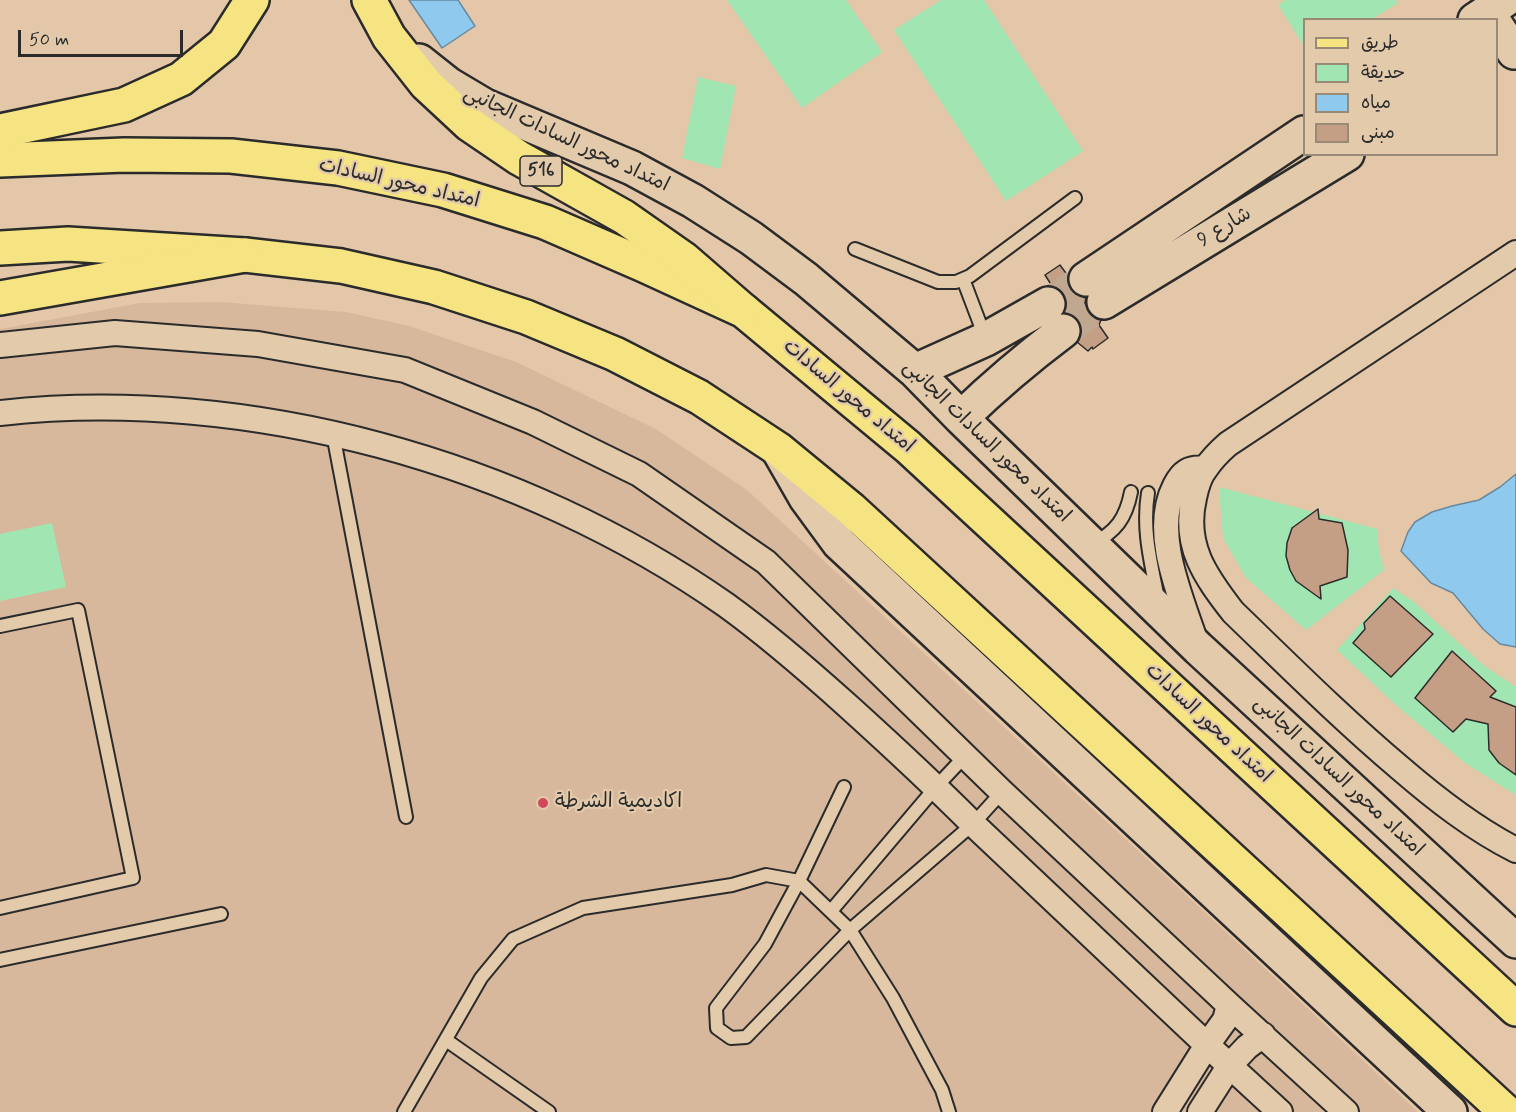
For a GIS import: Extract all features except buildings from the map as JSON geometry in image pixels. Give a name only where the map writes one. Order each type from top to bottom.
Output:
[{"type":"main road","points":[[0,131],[124,105],[181,79],[224,44],[252,0]]},
{"type":"main road","name":"516","points":[[369,0],[389,37],[426,84],[469,124],[519,159],[624,217],[684,259],[744,311]]},
{"type":"main road","name":"امتداد محور السادات","points":[[0,160],[124,155],[231,156],[338,168],[443,190],[545,222],[744,311],[908,447],[1516,1009]]},
{"type":"main road","points":[[0,248],[68,244],[245,255],[340,266],[435,287],[526,316],[615,354],[699,397],[778,449],[851,509],[1506,1112]]},
{"type":"main road","points":[[0,298],[245,255]]},
{"type":"street","points":[[1498,31],[1509,56]]},
{"type":"street","name":"امتداد محور السادات الجانبى","points":[[389,37],[448,84],[485,106],[632,168],[732,225],[806,279],[915,371],[1198,648],[1516,941]]},
{"type":"street","name":"شارع 9","points":[[1303,135],[1095,291],[1343,156]]},
{"type":"street","points":[[1516,253],[1228,444],[1204,469],[1192,506],[1191,526],[1193,546],[1203,569],[1233,612],[1352,727],[1430,794],[1468,821],[1516,850]]},
{"type":"street","points":[[915,371],[986,339],[1055,317],[1019,365],[961,418]]},
{"type":"street","points":[[0,345],[115,333],[258,344],[405,370],[533,422],[639,474],[766,562],[1002,792],[1346,1112]]},
{"type":"street","points":[[0,412],[95,407],[183,410],[244,417],[333,434],[469,472],[524,494],[599,529],[665,566],[725,605],[801,664],[936,787],[1280,1112]]},
{"type":"street","points":[[778,449],[806,498],[839,543],[1450,1112]]},
{"type":"street","points":[[1198,648],[1171,564],[1167,543],[1167,520],[1171,495],[1181,477],[1187,471],[1195,468],[1204,469]]},
{"type":"street","points":[[1165,1112],[1225,1020],[1229,1005]]},
{"type":"street","points":[[1200,1112],[1230,1065],[1247,1047],[1263,1035]]},
{"type":"lane","points":[[855,249],[938,282],[947,283],[963,279],[1075,198]]},
{"type":"lane","points":[[963,279],[986,339]]},
{"type":"lane","points":[[333,434],[406,817]]},
{"type":"lane","points":[[1091,545],[1103,539],[1123,519],[1131,492]]},
{"type":"lane","points":[[1148,493],[1146,533],[1161,612]]},
{"type":"lane","points":[[0,626],[78,609],[133,878],[0,908]]},
{"type":"lane","points":[[831,911],[965,756]]},
{"type":"lane","points":[[844,788],[799,881],[765,944],[716,1008],[717,1028],[731,1038],[746,1037],[850,930],[973,824],[1002,792]]},
{"type":"lane","points":[[404,1112],[481,978],[513,939],[584,908],[732,885],[766,875],[799,881],[850,930],[893,998],[942,1090],[949,1112]]},
{"type":"lane","points":[[0,960],[221,914]]},
{"type":"lane","points":[[446,1040],[549,1112]]},
{"type":"shaded area","name":"اكاديمية الشرطة","points":[[220,302],[346,312],[409,326],[516,362],[656,429],[747,490],[1418,1112],[0,1112],[0,329],[140,303]]},
{"type":"green space","points":[[727,0],[846,0],[882,52],[802,108]]},
{"type":"green space","points":[[941,0],[984,0],[1083,151],[1006,201],[894,30]]},
{"type":"green space","points":[[1285,0],[1396,0],[1398,3],[1374,18],[1303,18],[1303,44],[1278,5]]},
{"type":"green space","points":[[698,77],[736,86],[720,169],[682,158]]},
{"type":"green space","points":[[1219,487],[1377,529],[1384,570],[1306,630],[1246,578],[1223,538]]},
{"type":"green space","points":[[52,523],[66,587],[0,601],[0,534]]},
{"type":"green space","points":[[1393,588],[1414,602],[1483,665],[1516,687],[1516,795],[1465,763],[1396,705],[1337,650]]},
{"type":"water","points":[[409,0],[458,0],[475,26],[442,48]]},
{"type":"water","points":[[1516,474],[1516,647],[1500,644],[1483,629],[1453,593],[1431,583],[1401,551],[1408,532],[1415,522],[1432,512],[1479,500]]},
{"type":"tunnel","points":[[1048,304],[1086,279]]},
{"type":"tunnel","points":[[1063,331],[1104,302]]},
{"type":"place","name":"اكاديمية الشرطة","points":[[543,803]]}]
